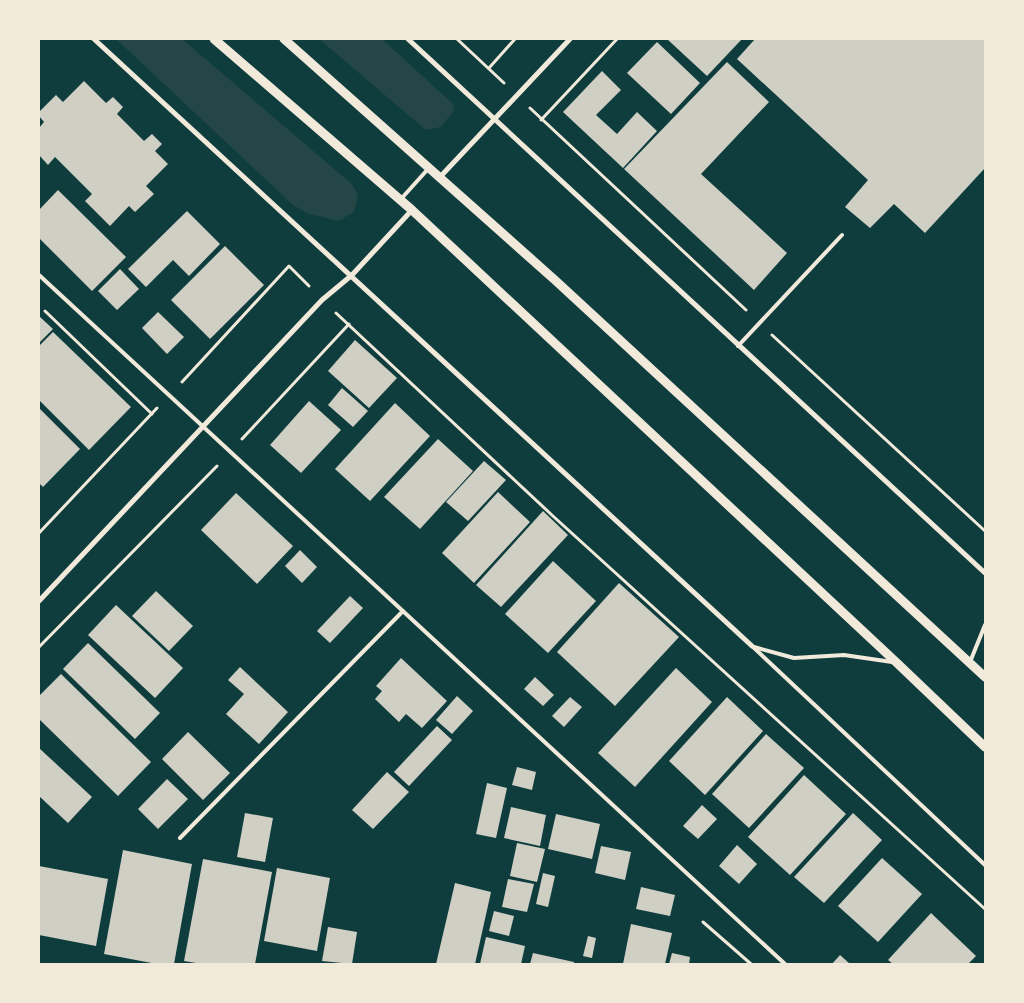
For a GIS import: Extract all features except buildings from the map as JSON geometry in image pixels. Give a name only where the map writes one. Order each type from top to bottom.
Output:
[{"type":"street","points":[[94,39],[752,646]]},
{"type":"street","points":[[214,39],[412,210],[985,747]]},
{"type":"street","points":[[284,39],[440,177],[985,676]]},
{"type":"street","points":[[408,39],[985,573]]},
{"type":"street","points":[[440,177],[570,39]]},
{"type":"street","points":[[39,601],[322,300],[352,275],[412,210]]},
{"type":"lane","points":[[400,200],[430,168]]},
{"type":"lane","points":[[738,346],[842,235]]},
{"type":"lane","points":[[39,275],[785,964]]},
{"type":"lane","points":[[180,838],[403,611]]},
{"type":"lane","points":[[970,662],[985,625]]},
{"type":"lane","points":[[752,646],[794,658],[844,655],[897,663]]},
{"type":"lane","points":[[752,646],[985,865]]},
{"type":"path","points":[[457,39],[489,68],[515,39]]},
{"type":"path","points":[[542,120],[617,39]]},
{"type":"path","points":[[178,387],[289,266]]},
{"type":"path","points":[[39,532],[152,414],[45,311]]},
{"type":"path","points":[[39,647],[231,452],[349,324],[554,517],[985,909]]},
{"type":"path","points":[[703,922],[751,964]]},
{"type":"shaded area","points":[[116,39],[182,39],[352,184],[358,195],[354,212],[338,221],[307,213],[293,205]]},
{"type":"shaded area","points":[[319,39],[382,39],[453,104],[454,110],[441,127],[426,130]]}]
